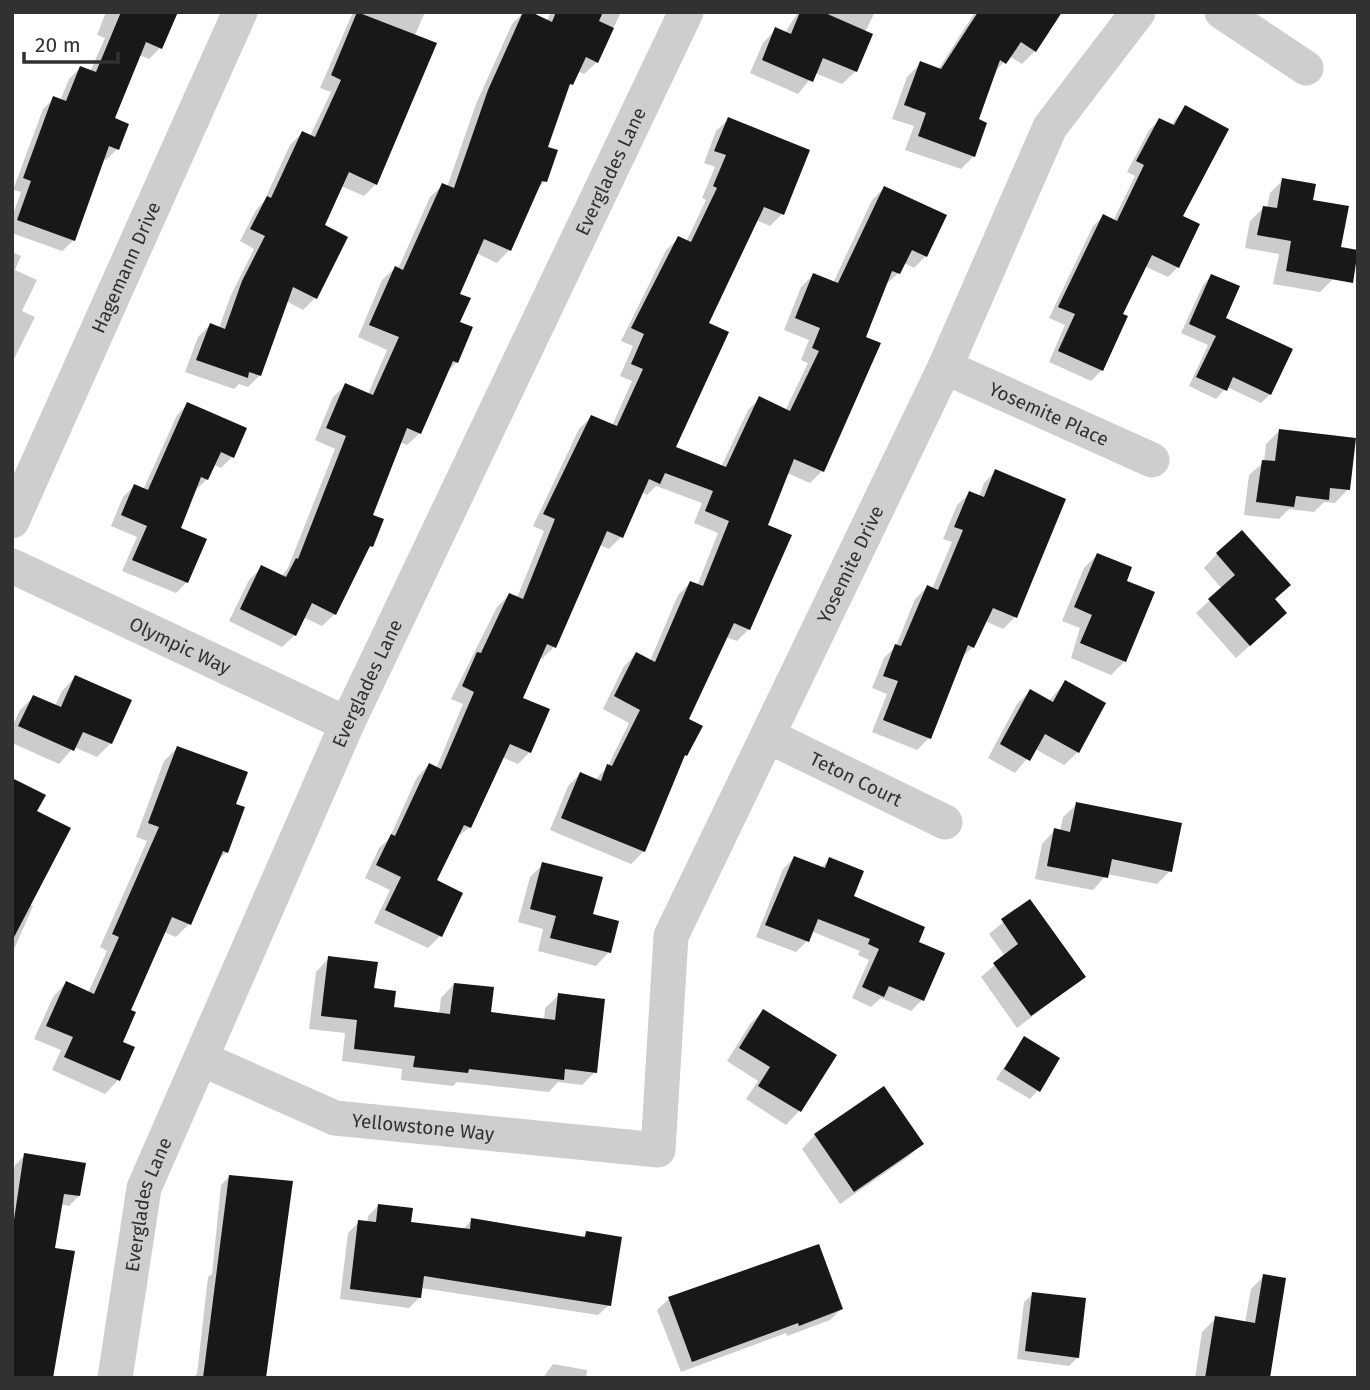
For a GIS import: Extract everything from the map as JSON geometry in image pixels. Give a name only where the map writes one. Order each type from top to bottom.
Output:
[{"type":"street","name":"Hagemann Drive","points":[[12,520],[240,12]]},
{"type":"street","name":"Everglades Lane","points":[[115,1378],[144,1188],[347,724],[686,12]]},
{"type":"street","name":"Yosemite Drive","points":[[659,1150],[671,936],[945,367],[1050,127],[1139,12]]},
{"type":"street","points":[[1222,12],[1306,68]]},
{"type":"street","name":"Yosemite Place","points":[[945,367],[1153,460]]},
{"type":"street","name":"Olympic Way","points":[[12,566],[347,724]]},
{"type":"street","name":"Teton Court","points":[[768,736],[946,822]]},
{"type":"street","name":"Yellowstone Way","points":[[202,1059],[335,1118],[659,1150]]},
{"type":"building","points":[[121,12],[178,12],[162,49],[146,42],[115,118],[129,124],[119,150],[109,146],[75,241],[17,220],[31,181],[23,178],[53,96],[66,101],[80,66],[96,72]]},
{"type":"building","points":[[357,12],[437,43],[377,185],[349,172],[325,225],[348,237],[317,299],[293,287],[261,376],[249,372],[248,378],[196,360],[210,323],[225,329],[242,281],[265,236],[250,229],[267,196],[271,198],[302,131],[315,137],[341,80],[331,75]]},
{"type":"building","points":[[523,12],[531,12],[552,22],[556,12],[603,12],[599,21],[614,28],[598,63],[586,57],[573,85],[570,84],[548,147],[558,150],[547,182],[542,181],[511,251],[484,239],[460,294],[471,298],[460,322],[473,327],[458,363],[453,361],[421,434],[407,428],[373,515],[384,519],[373,547],[370,546],[336,615],[312,603],[296,636],[240,609],[261,565],[286,577],[296,558],[298,559],[346,436],[326,428],[345,383],[373,395],[399,337],[369,325],[395,266],[403,270],[442,183],[454,188],[488,90]]},
{"type":"building","points":[[800,12],[823,12],[873,34],[857,72],[823,58],[813,82],[762,60],[775,27],[791,34]]},
{"type":"building","points":[[978,12],[1062,12],[1036,52],[1021,42],[1006,64],[1000,60],[979,119],[987,123],[975,157],[918,136],[926,113],[904,105],[920,61],[941,69]]},
{"type":"building","points":[[1185,105],[1229,129],[1183,216],[1200,224],[1179,268],[1152,255],[1123,314],[1128,316],[1103,371],[1058,351],[1075,314],[1058,307],[1103,214],[1117,221],[1144,165],[1136,161],[1159,118],[1174,125]]},
{"type":"building","points":[[728,117],[810,150],[784,215],[764,207],[709,323],[729,332],[676,447],[726,467],[759,396],[790,411],[819,351],[812,348],[820,328],[795,318],[813,273],[838,283],[884,186],[947,215],[927,257],[912,250],[900,274],[892,271],[866,337],[881,343],[824,472],[794,459],[768,525],[792,535],[750,630],[734,623],[689,719],[703,726],[687,756],[685,755],[645,852],[561,818],[580,772],[601,781],[607,764],[612,766],[640,710],[614,696],[636,652],[655,662],[690,581],[703,586],[729,521],[705,511],[713,491],[665,473],[660,484],[649,479],[623,538],[607,531],[556,648],[547,644],[523,698],[550,709],[531,753],[510,744],[471,828],[464,825],[437,880],[463,893],[442,937],[385,910],[401,877],[376,865],[391,834],[395,836],[429,763],[441,769],[474,692],[462,686],[509,593],[523,599],[555,519],[543,514],[591,415],[617,426],[643,369],[631,364],[644,334],[631,328],[678,236],[691,242],[717,188],[713,186],[726,155],[714,151]]},
{"type":"building","points":[[1282,178],[1316,184],[1313,200],[1349,206],[1341,247],[1358,250],[1353,283],[1286,271],[1291,241],[1257,235],[1263,206],[1277,208]]},
{"type":"building","points":[[1211,274],[1240,286],[1226,318],[1293,349],[1271,395],[1233,377],[1227,391],[1196,377],[1216,336],[1189,324]]},
{"type":"building","points":[[187,402],[247,428],[234,458],[221,452],[208,480],[201,477],[181,528],[207,539],[188,583],[132,560],[147,526],[121,515],[134,484],[148,490]]},
{"type":"building","points":[[1279,429],[1356,438],[1350,490],[1330,488],[1329,500],[1296,496],[1294,507],[1256,502],[1262,460],[1275,461]]},
{"type":"building","points":[[995,469],[1066,499],[1017,618],[993,608],[974,648],[968,645],[931,739],[883,720],[898,681],[883,676],[895,644],[901,646],[927,585],[938,590],[963,530],[954,527],[969,491],[984,497]]},
{"type":"building","points":[[1242,530],[1291,585],[1275,599],[1287,613],[1250,646],[1208,599],[1235,575],[1216,553]]},
{"type":"building","points":[[1097,553],[1132,567],[1127,581],[1155,592],[1126,662],[1080,643],[1092,615],[1074,607]]},
{"type":"building","points":[[75,675],[132,700],[112,744],[83,732],[74,751],[18,726],[33,695],[61,707]]},
{"type":"building","points":[[1065,680],[1106,703],[1079,753],[1045,734],[1030,761],[1000,744],[1030,689],[1053,702]]},
{"type":"building","points":[[177,746],[248,772],[236,804],[245,807],[228,853],[223,851],[191,925],[172,917],[131,1010],[136,1012],[123,1042],[135,1047],[120,1081],[64,1057],[73,1037],[46,1026],[66,981],[94,994],[119,937],[112,934],[159,827],[148,823]]},
{"type":"building","points":[[12,778],[46,795],[37,811],[71,828],[12,941]]},
{"type":"building","points":[[1076,802],[1182,823],[1172,872],[1112,859],[1108,878],[1047,866],[1054,828],[1070,832]]},
{"type":"building","points":[[794,856],[825,868],[829,857],[864,871],[854,896],[925,927],[919,942],[945,953],[924,1001],[889,986],[884,997],[862,987],[879,949],[868,944],[870,939],[818,919],[809,942],[765,925]]},
{"type":"building","points":[[542,862],[603,877],[593,914],[619,921],[611,953],[550,938],[556,916],[530,909]]},
{"type":"building","points":[[1030,899],[1086,977],[1031,1016],[993,963],[1018,944],[1001,919]]},
{"type":"building","points":[[328,956],[378,962],[374,988],[396,991],[394,1007],[450,1014],[454,983],[494,987],[491,1012],[555,1020],[558,993],[605,999],[597,1073],[565,1069],[564,1080],[469,1069],[468,1073],[413,1067],[415,1056],[354,1049],[357,1020],[321,1016]]},
{"type":"building","points":[[763,1009],[837,1055],[801,1112],[758,1086],[770,1067],[739,1048]]},
{"type":"building","points":[[1024,1036],[1060,1058],[1040,1092],[1004,1069]]},
{"type":"building","points":[[884,1086],[924,1144],[854,1192],[814,1134]]},
{"type":"building","points":[[24,1153],[86,1163],[80,1196],[64,1194],[55,1248],[75,1251],[53,1378],[12,1378],[12,1233]]},
{"type":"building","points":[[229,1175],[293,1181],[266,1378],[203,1378]]},
{"type":"building","points":[[378,1204],[413,1208],[411,1222],[470,1229],[471,1218],[585,1237],[586,1231],[622,1237],[611,1306],[424,1276],[421,1298],[350,1289],[358,1220],[376,1222]]},
{"type":"building","points":[[819,1244],[843,1309],[692,1362],[668,1297]]},
{"type":"building","points":[[1263,1274],[1286,1278],[1270,1378],[1205,1378],[1215,1316],[1255,1323]]},
{"type":"building","points":[[1032,1292],[1086,1298],[1079,1358],[1025,1351]]}]
